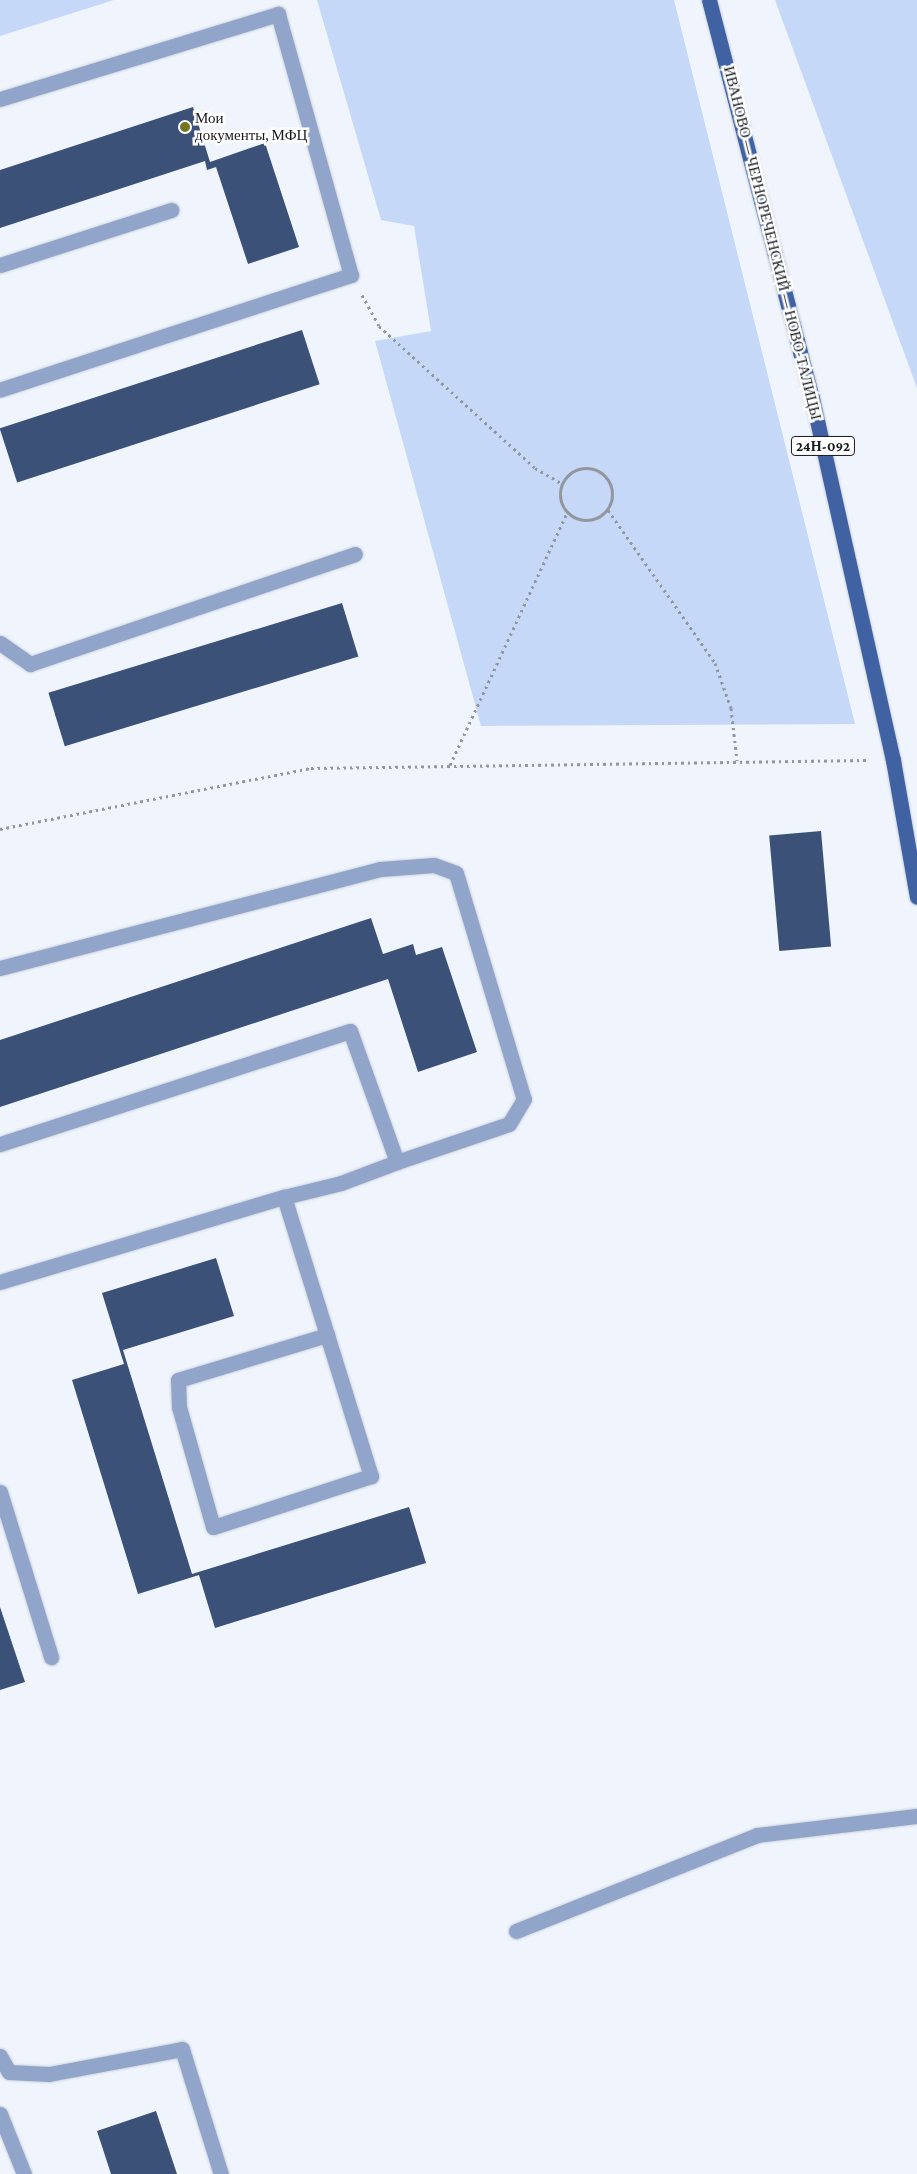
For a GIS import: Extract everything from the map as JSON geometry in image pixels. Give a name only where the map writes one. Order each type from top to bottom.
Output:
[{"type":"main road","name":"ИВАНОВО — ЧЕРНОРЕЧЕНСКИЙ — НОВО-ТАЛИЦЫ","points":[[710,0],[812,398],[893,760],[917,897]]},
{"type":"lane","points":[[0,100],[278,14],[352,275],[0,390]]},
{"type":"lane","points":[[0,265],[171,210]]},
{"type":"lane","points":[[0,643],[30,664],[355,554]]},
{"type":"lane","points":[[0,968],[380,869],[434,865],[456,873],[524,1099],[509,1124],[341,1183],[284,1197],[0,1282]]},
{"type":"lane","points":[[0,1144],[350,1032],[397,1162]]},
{"type":"lane","points":[[284,1197],[328,1335],[371,1476],[213,1528],[178,1407],[178,1380],[328,1335]]},
{"type":"lane","points":[[0,1492],[51,1657]]},
{"type":"lane","points":[[516,1931],[757,1835],[917,1816]]},
{"type":"lane","points":[[0,2056],[8,2072],[49,2074],[182,2049],[221,2174]]},
{"type":"lane","points":[[0,2114],[24,2174]]},
{"type":"path","points":[[352,275],[379,326],[535,468],[561,483]]},
{"type":"path","points":[[580,469],[602,472],[614,496],[608,510],[596,520],[579,520],[567,514],[560,500],[561,483],[580,469]]},
{"type":"path","points":[[608,510],[714,662],[731,708],[737,761]]},
{"type":"path","points":[[450,765],[567,514]]},
{"type":"path","points":[[0,829],[311,768],[893,760]]},
{"type":"shaded area","points":[[0,0],[114,0],[0,36]]},
{"type":"shaded area","points":[[317,0],[674,0],[855,724],[481,726],[375,341],[431,331],[414,226],[381,220]]},
{"type":"shaded area","points":[[775,0],[917,0],[917,388]]},
{"type":"building","points":[[193,107],[210,162],[265,143],[299,247],[248,264],[216,167],[207,170],[205,161],[0,228],[0,170]]},
{"type":"building","points":[[302,330],[320,384],[17,482],[0,428]]},
{"type":"building","points":[[342,603],[358,657],[65,746],[48,693]]},
{"type":"building","points":[[821,831],[831,947],[779,951],[769,836]]},
{"type":"building","points":[[371,918],[383,954],[413,944],[416,955],[442,947],[477,1052],[418,1072],[388,979],[0,1107],[0,1040]]},
{"type":"building","points":[[216,1258],[234,1316],[123,1350],[192,1574],[409,1507],[426,1563],[215,1628],[199,1575],[138,1594],[72,1380],[124,1364],[102,1293]]},
{"type":"building","points":[[0,1607],[25,1682],[0,1690]]},
{"type":"building","points":[[156,2111],[177,2174],[111,2174],[97,2131]]},
{"type":"place","name":"Мои документы, МФЦ","points":[[185,127]]}]
